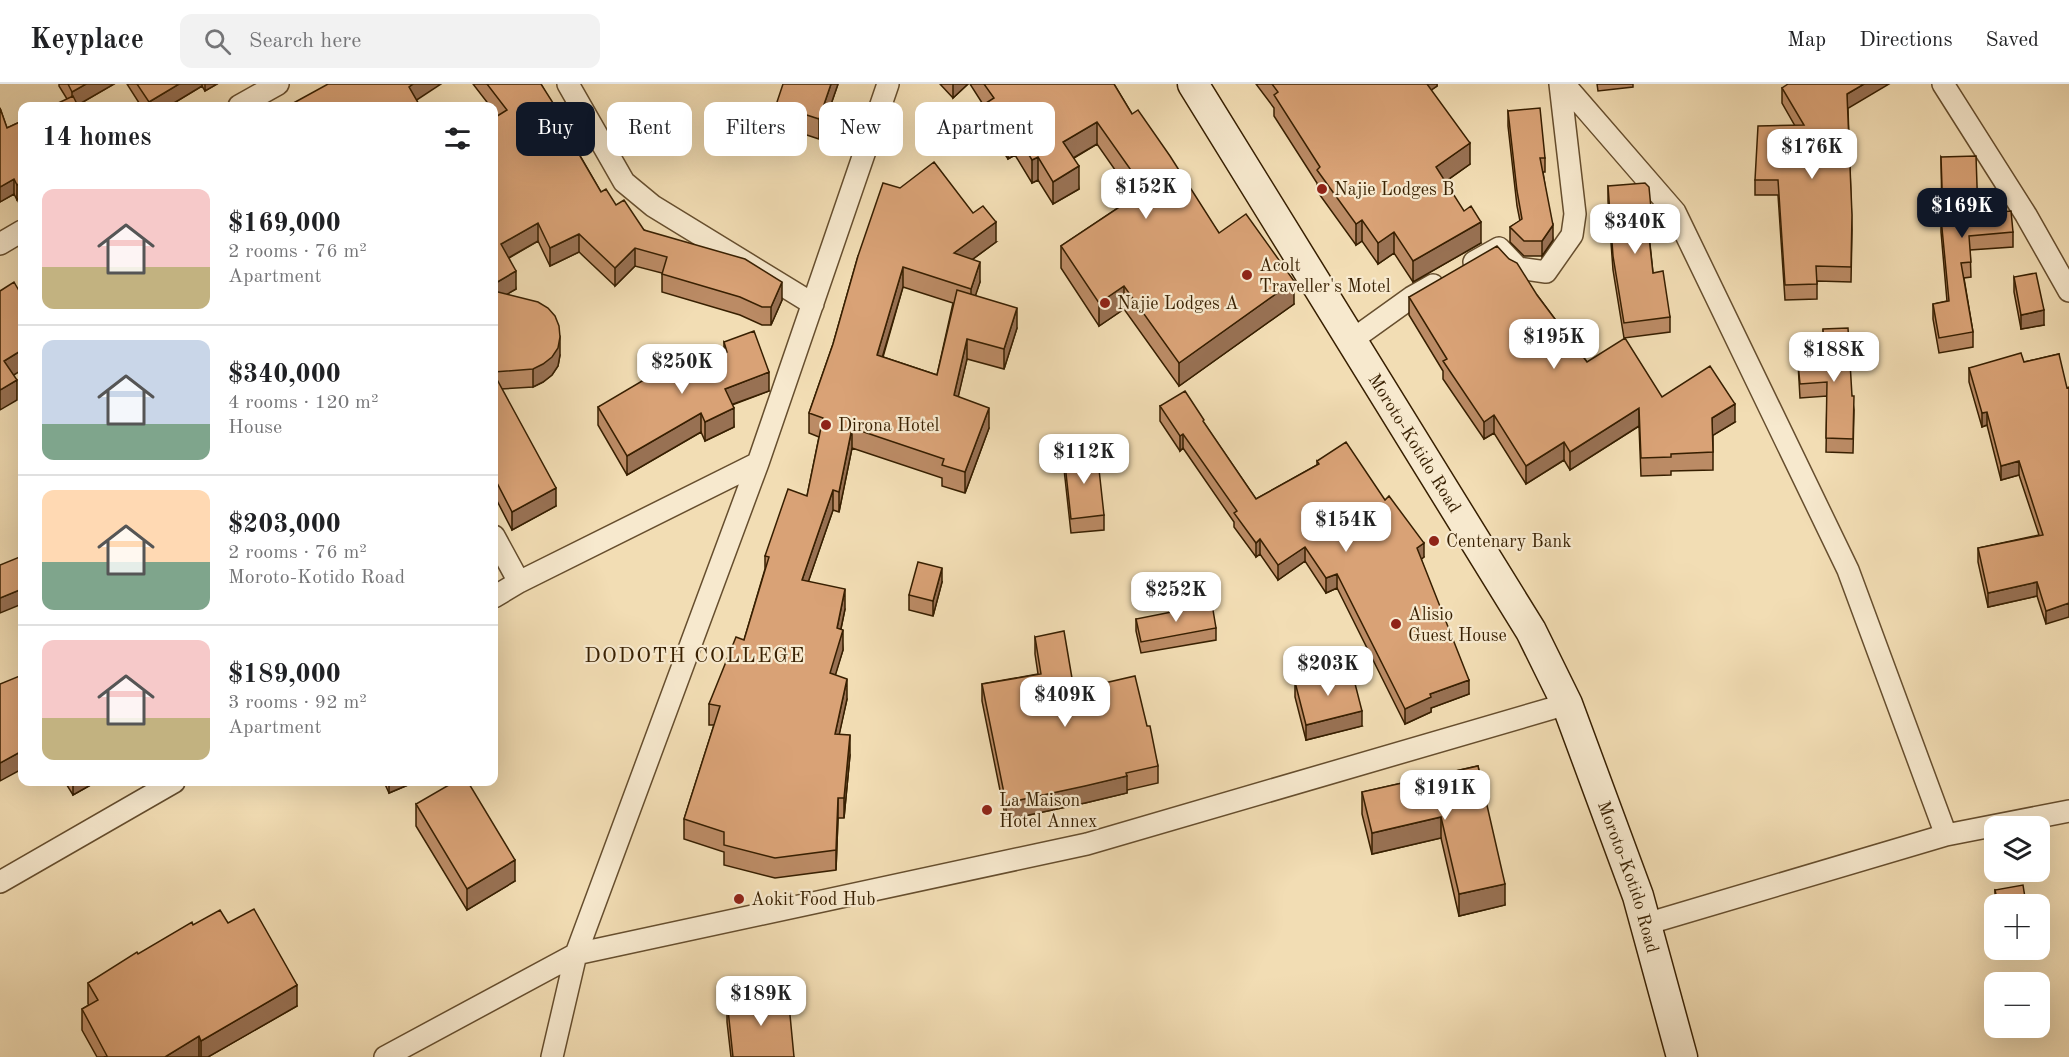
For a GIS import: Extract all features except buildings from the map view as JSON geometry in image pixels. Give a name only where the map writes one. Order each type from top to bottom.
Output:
[{"type":"main road","name":"Moroto-Kotido Road","points":[[1193,84],[1531,631],[1567,704],[1638,897],[1682,1057]]},
{"type":"street","points":[[252,102],[278,84]]},
{"type":"street","points":[[568,84],[624,182],[653,206],[813,304]]},
{"type":"street","points":[[552,1057],[576,954],[758,463],[888,84]]},
{"type":"street","points":[[1352,340],[1412,297],[1499,248],[1518,268],[1546,272],[1572,235],[1575,214],[1562,84]]},
{"type":"street","points":[[1562,84],[1675,212],[1848,570],[1946,835]]},
{"type":"street","points":[[1943,84],[2026,215],[2069,291]]},
{"type":"street","points":[[0,244],[18,233]]},
{"type":"street","points":[[498,595],[758,463]]},
{"type":"street","points":[[498,543],[519,582]]},
{"type":"street","points":[[385,1057],[576,954],[1087,844],[1567,704]]},
{"type":"street","points":[[0,882],[167,786]]},
{"type":"street","points":[[1646,924],[1946,835],[2069,811]]},
{"type":"place","name":"Najie Lodges B","points":[[1322,189]]},
{"type":"place","name":"Acolt Traveller's Motel","points":[[1247,275]]},
{"type":"place","name":"Najie Lodges A","points":[[1105,303]]},
{"type":"place","name":"Dirona Hotel","points":[[826,425]]},
{"type":"place","name":"Centenary Bank","points":[[1434,541]]},
{"type":"place","name":"Alisio Guest House","points":[[1396,624]]},
{"type":"place","name":"La Maison Hotel Annex","points":[[987,810]]},
{"type":"place","name":"Aokit Food Hub","points":[[739,899]]},
{"type":"district","name":"DODOTH COLLEGE","points":[[695,655]]}]
